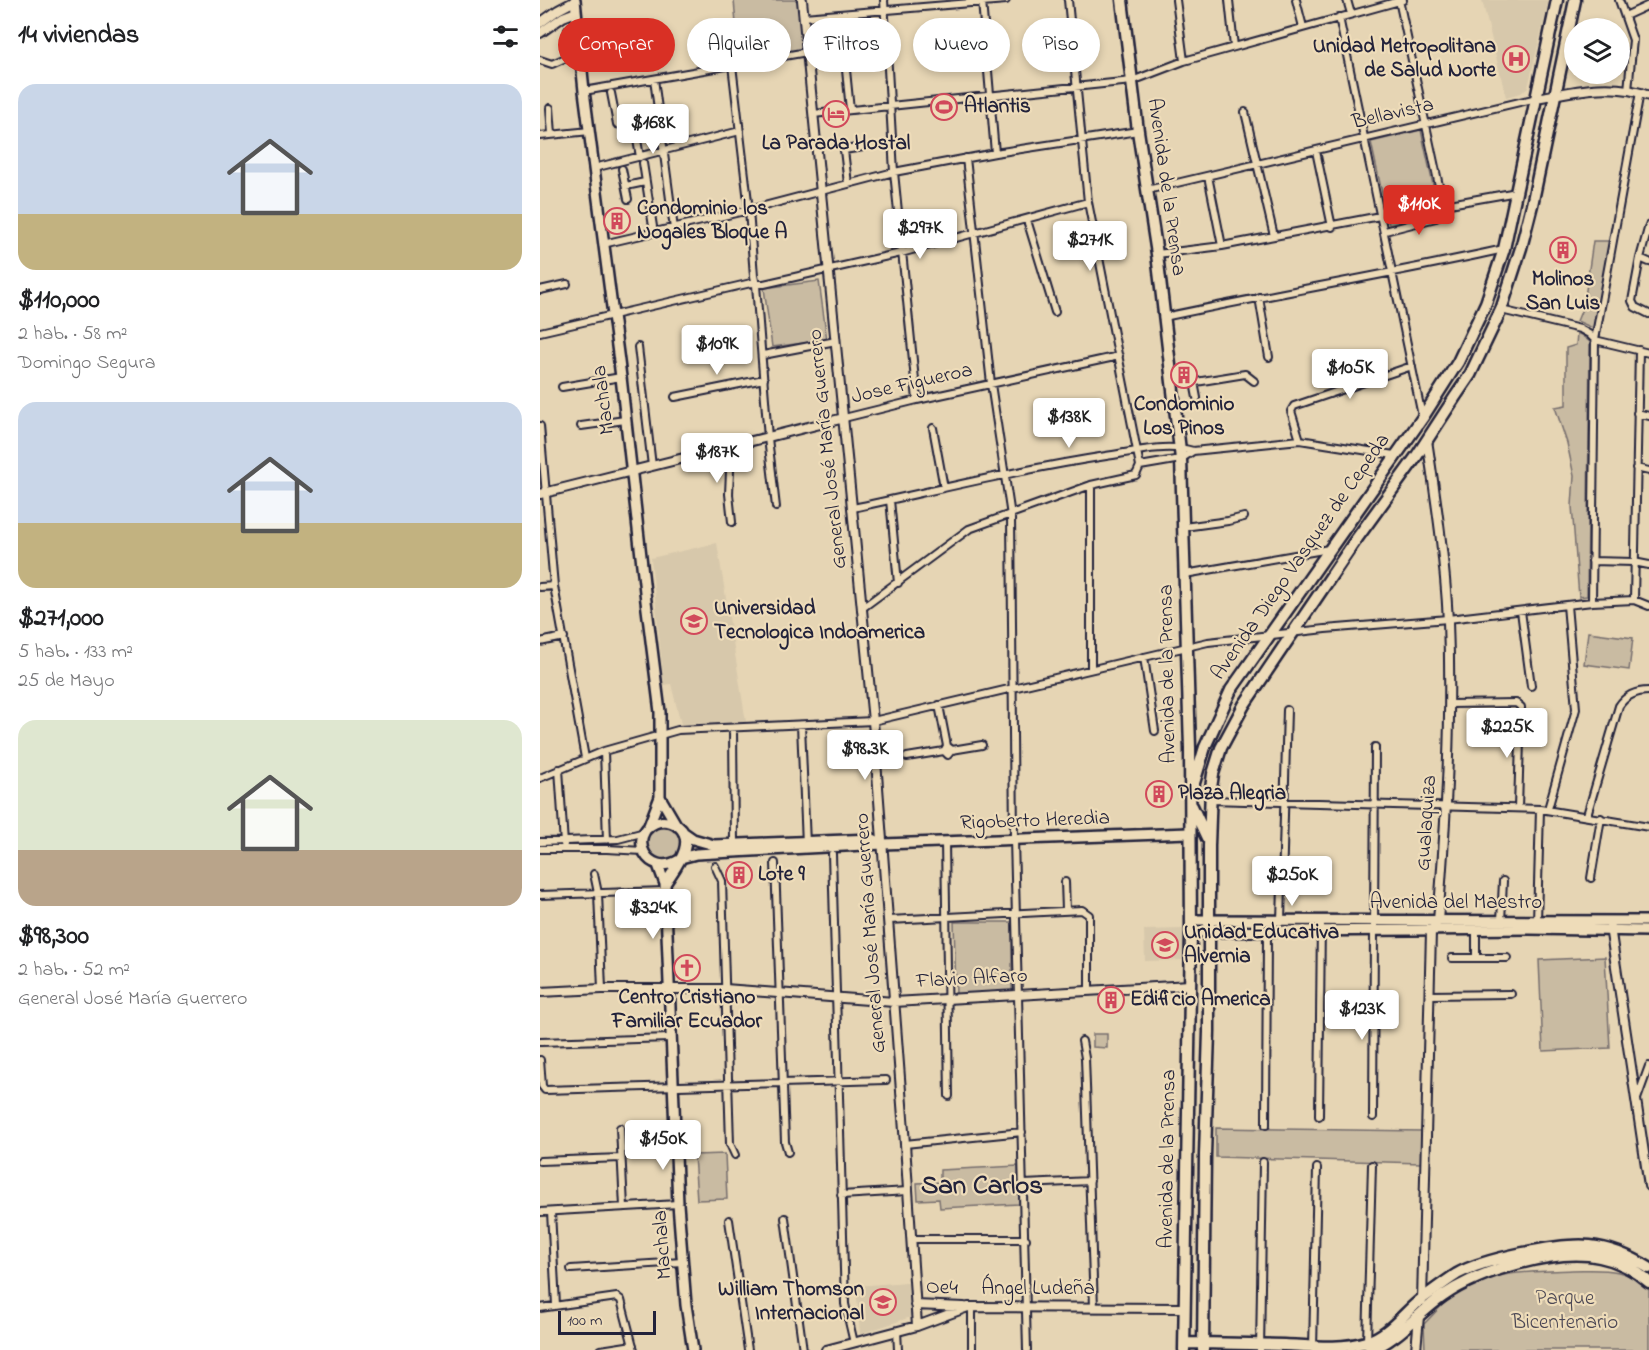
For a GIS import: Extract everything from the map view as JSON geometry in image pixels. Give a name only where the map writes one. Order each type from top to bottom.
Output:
[{"type":"main road","name":"Avenida de la Prensa","points":[[1122,0],[1164,317],[1176,384],[1181,454],[1190,800],[1193,816],[1190,832],[1191,932],[1184,1347]]},
{"type":"main road","name":"Avenida Diego Vasquez de Cepeda","points":[[1190,800],[1205,747],[1231,690],[1332,548],[1394,455],[1423,417],[1458,362],[1486,303],[1504,249],[1538,98],[1557,0]]},
{"type":"main road","name":"Avenida Diego Vasquez de Cepeda","points":[[1210,800],[1213,774],[1221,748],[1244,705],[1470,375],[1501,310],[1521,248],[1557,95],[1575,0]]},
{"type":"main road","name":"Machala","points":[[575,1],[660,712],[660,797],[647,830]]},
{"type":"main road","points":[[1190,748],[1196,751],[1205,747]]},
{"type":"main road","points":[[660,797],[680,829],[686,844],[665,888]]},
{"type":"main road","name":"Avenida de la Prensa","points":[[1204,1347],[1210,800]]},
{"type":"main road","points":[[1193,816],[1205,831],[1209,846]]},
{"type":"main road","name":"Rigoberto Heredia","points":[[647,830],[663,822],[680,829],[693,839],[709,844],[806,845],[1190,832]]},
{"type":"main road","points":[[647,830],[643,838],[643,851],[658,865]]},
{"type":"main road","name":"Rigoberto Heredia","points":[[658,865],[673,864],[696,854],[806,845]]},
{"type":"main road","name":"Machala","points":[[658,865],[665,888],[678,1204],[682,1262],[693,1350]]},
{"type":"main road","name":"Avenida del Maestro","points":[[1191,920],[1210,926],[1267,932],[1476,931],[1537,925],[1647,926]]},
{"type":"main road","name":"Avenida del Maestro","points":[[1191,932],[1210,926],[1321,920],[1500,921],[1537,925]]},
{"type":"main road","points":[[1368,1346],[1422,1298],[1486,1263],[1543,1249],[1577,1245],[1602,1248],[1625,1255],[1649,1268]]},
{"type":"main road","points":[[1184,1347],[1381,1346],[1419,1317],[1460,1279],[1561,1256],[1601,1257],[1622,1264],[1649,1282]]},
{"type":"street","name":"General José María Guerrero","points":[[802,0],[804,17]]},
{"type":"street","points":[[884,0],[894,172],[916,400]]},
{"type":"street","points":[[804,17],[1006,0]]},
{"type":"street","points":[[861,609],[969,530],[1091,485],[1136,475],[1140,466],[1088,202],[1068,0]]},
{"type":"street","points":[[1176,0],[1184,61]]},
{"type":"street","points":[[1228,0],[1234,46]]},
{"type":"street","points":[[1296,0],[1303,27]]},
{"type":"street","points":[[1347,0],[1351,14]]},
{"type":"street","points":[[813,114],[1132,81],[1184,61],[1400,0],[1444,205],[1443,212],[1436,218],[1385,231]]},
{"type":"street","points":[[1619,0],[1631,33],[1633,49],[1628,90]]},
{"type":"street","points":[[540,23],[575,1]]},
{"type":"street","points":[[982,1],[995,153]]},
{"type":"street","points":[[1625,16],[1649,4]]},
{"type":"street","points":[[540,33],[563,17],[576,12]]},
{"type":"street","points":[[1339,17],[1423,417]]},
{"type":"street","points":[[540,60],[552,64],[558,61]]},
{"type":"street","points":[[584,91],[696,72]]},
{"type":"street","points":[[733,72],[749,210],[776,507]]},
{"type":"street","name":"General José María Guerrero","points":[[809,72],[873,721],[917,1326]]},
{"type":"street","points":[[846,72],[850,110]]},
{"type":"street","points":[[654,79],[674,229]]},
{"type":"street","name":"Bellavista","points":[[1147,190],[1538,98],[1595,88],[1628,90],[1649,96]]},
{"type":"street","points":[[1592,602],[1594,340],[1640,92]]},
{"type":"street","points":[[611,93],[617,124],[635,128],[654,233]]},
{"type":"street","points":[[550,108],[552,134]]},
{"type":"street","points":[[1245,112],[1274,236]]},
{"type":"street","points":[[540,136],[590,131]]},
{"type":"street","points":[[594,168],[641,160],[664,150],[740,131]]},
{"type":"street","points":[[603,244],[674,229],[894,172],[1082,138],[1138,131]]},
{"type":"street","points":[[848,184],[844,150],[863,147]]},
{"type":"street","points":[[1316,151],[1332,227]]},
{"type":"street","points":[[966,158],[991,384],[1011,516],[1014,839],[1026,1239],[1027,1350]]},
{"type":"street","points":[[622,169],[628,199]]},
{"type":"street","points":[[1208,176],[1222,246]]},
{"type":"street","points":[[626,186],[645,182]]},
{"type":"street","points":[[1444,205],[1517,191]]},
{"type":"street","points":[[540,330],[751,283],[756,285],[902,253],[1088,202]]},
{"type":"street","points":[[1157,254],[1222,246],[1332,227],[1380,216]]},
{"type":"street","points":[[1027,220],[1055,312]]},
{"type":"street","points":[[1649,225],[1632,301],[1635,307],[1649,314]]},
{"type":"street","points":[[1164,317],[1258,297],[1394,273],[1504,249]]},
{"type":"street","points":[[1640,258],[1649,262]]},
{"type":"street","points":[[540,290],[567,284]]},
{"type":"street","points":[[1258,297],[1269,357]]},
{"type":"street","points":[[1501,310],[1580,329],[1594,340],[1649,353]]},
{"type":"street","points":[[763,355],[836,341]]},
{"type":"street","points":[[638,346],[652,466]]},
{"type":"street","points":[[1634,600],[1639,350]]},
{"type":"street","name":"Jose Figueroa","points":[[542,493],[916,400],[1119,356]]},
{"type":"street","points":[[1300,440],[1291,411],[1294,406],[1412,366]]},
{"type":"street","points":[[1197,398],[1192,382],[1245,374],[1254,381]]},
{"type":"street","points":[[562,387],[621,377]]},
{"type":"street","points":[[675,397],[764,379]]},
{"type":"street","points":[[1637,413],[1649,416]]},
{"type":"street","points":[[581,426],[625,420]]},
{"type":"street","points":[[540,426],[542,493],[554,586],[585,758]]},
{"type":"street","points":[[933,428],[944,488]]},
{"type":"street","points":[[1140,466],[1193,451],[1300,440],[1394,455]]},
{"type":"street","name":"Gualaquiza","points":[[1427,440],[1440,528],[1448,620],[1450,704],[1447,806],[1438,921],[1431,932]]},
{"type":"street","points":[[731,447],[729,494],[732,522]]},
{"type":"street","points":[[853,508],[1064,462],[1138,451],[1181,454],[1193,451]]},
{"type":"street","points":[[1636,468],[1649,471]]},
{"type":"street","points":[[1091,485],[1091,668]]},
{"type":"street","points":[[890,500],[898,583]]},
{"type":"street","points":[[1184,527],[1244,517]]},
{"type":"street","points":[[1185,574],[1332,548]]},
{"type":"street","points":[[1592,561],[1634,562],[1649,565]]},
{"type":"street","points":[[540,587],[554,586]]},
{"type":"street","points":[[540,777],[604,751],[678,730],[873,721],[1208,642],[1293,632],[1448,620],[1592,602],[1634,600],[1649,606]]},
{"type":"street","points":[[1548,809],[1576,709],[1567,605]]},
{"type":"street","points":[[1521,611],[1531,686]]},
{"type":"street","points":[[540,642],[564,637]]},
{"type":"street","points":[[1144,657],[1155,731]]},
{"type":"street","points":[[1587,815],[1619,706],[1632,694],[1649,691]]},
{"type":"street","points":[[1450,704],[1519,704],[1521,707],[1518,808]]},
{"type":"street","points":[[939,705],[947,749]]},
{"type":"street","points":[[1281,921],[1287,710]]},
{"type":"street","points":[[801,725],[806,845]]},
{"type":"street","points":[[733,728],[734,844]]},
{"type":"street","points":[[908,757],[982,745]]},
{"type":"street","points":[[1373,1117],[1375,747]]},
{"type":"street","points":[[604,751],[607,840]]},
{"type":"street","points":[[559,770],[564,845]]},
{"type":"street","points":[[1210,800],[1540,808],[1649,827]]},
{"type":"street","points":[[1537,925],[1540,808]]},
{"type":"street","points":[[1591,878],[1601,818]]},
{"type":"street","points":[[540,849],[618,840],[647,830]]},
{"type":"street","points":[[540,842],[643,851]]},
{"type":"street","points":[[945,842],[948,918],[949,1096]]},
{"type":"street","points":[[832,854],[845,1304],[854,1343]]},
{"type":"street","points":[[776,863],[785,1142],[788,1152]]},
{"type":"street","points":[[715,866],[722,882],[727,1085],[730,1144],[735,1155]]},
{"type":"street","points":[[594,874],[598,892],[602,989]]},
{"type":"street","points":[[1500,921],[1503,881]]},
{"type":"street","points":[[1065,882],[1066,910]]},
{"type":"street","points":[[540,895],[665,888]]},
{"type":"street","points":[[889,920],[1066,910],[1086,912],[1089,915],[1089,991]]},
{"type":"street","points":[[1319,1116],[1321,920]]},
{"type":"street","points":[[1610,925],[1649,1186]]},
{"type":"street","points":[[1476,931],[1476,958]]},
{"type":"street","points":[[1266,1125],[1267,932]]},
{"type":"street","points":[[1416,1350],[1422,1298],[1431,932]]},
{"type":"street","points":[[1452,958],[1508,958]]},
{"type":"street","name":"Flavio Alfaro","points":[[540,992],[602,989],[725,989],[894,1002],[1190,985]]},
{"type":"street","points":[[1430,995],[1511,994]]},
{"type":"street","points":[[540,1042],[670,1038]]},
{"type":"street","points":[[1082,1041],[1085,1058],[1094,1307]]},
{"type":"street","points":[[540,1060],[542,1086],[545,1090],[886,1080]]},
{"type":"street","points":[[1637,1099],[1649,1066]]},
{"type":"street","points":[[620,1128],[624,1207]]},
{"type":"street","points":[[905,1144],[1022,1132]]},
{"type":"street","points":[[540,1161],[621,1158]]},
{"type":"street","points":[[1260,1347],[1263,1162]]},
{"type":"street","points":[[1368,1346],[1372,1165]]},
{"type":"street","points":[[1313,1348],[1317,1168]]},
{"type":"street","points":[[1024,1184],[1090,1181]]},
{"type":"street","points":[[842,1195],[908,1191]]},
{"type":"street","points":[[540,1212],[678,1204]]},
{"type":"street","points":[[551,1212],[556,1305]]},
{"type":"street","points":[[785,1218],[802,1350]]},
{"type":"street","points":[[729,1220],[748,1350]]},
{"type":"street","points":[[911,1239],[1026,1239]]},
{"type":"street","points":[[571,1269],[682,1262]]},
{"type":"street","points":[[540,1308],[615,1296],[619,1298],[633,1347],[601,1350]]},
{"type":"street","name":"Oe4","points":[[915,1305],[970,1307]]},
{"type":"street","points":[[970,1307],[972,1350]]},
{"type":"street","name":"Ángel Ludeña","points":[[826,1350],[917,1326],[970,1307],[1184,1308]]},
{"type":"street","points":[[897,1331],[898,1350]]},
{"type":"shaded area","name":"Unidad Metropolitana de Salud Norte","points":[[1482,0],[1549,0],[1528,87],[1521,93],[1506,97]]},
{"type":"shaded area","name":"Universidad Tecnologica Indoamerica","points":[[717,543],[746,722],[681,724],[671,684],[664,685],[651,558]]},
{"type":"shaded area","name":"Unidad Educativa Alvernia","points":[[1184,929],[1185,960],[1145,961],[1144,930]]},
{"type":"shaded area","name":"William Thomson Internacional","points":[[908,1282],[911,1317],[860,1334],[856,1286]]},
{"type":"green space","points":[[734,0],[800,0],[803,50],[791,52],[791,18],[736,18]]},
{"type":"green space","points":[[1421,130],[1439,212],[1389,225],[1371,142]]},
{"type":"green space","points":[[1593,241],[1614,241],[1595,329],[1577,321],[1584,304]]},
{"type":"green space","points":[[819,281],[827,340],[772,347],[764,288]]},
{"type":"green space","points":[[1577,333],[1590,342],[1587,596],[1579,597],[1572,506],[1574,476],[1567,443],[1555,407],[1566,405],[1566,348],[1576,345]]},
{"type":"green space","points":[[1588,632],[1633,638],[1629,670],[1584,664]]},
{"type":"green space","points":[[665,824],[677,828],[683,839],[678,857],[661,863],[646,851],[646,845],[650,833]]},
{"type":"green space","points":[[954,922],[1012,922],[1012,992],[956,994]]},
{"type":"green space","points":[[1605,957],[1610,1048],[1543,1051],[1539,960]]},
{"type":"green space","points":[[1093,1034],[1107,1034],[1107,1048],[1093,1047]]},
{"type":"green space","points":[[1216,1128],[1422,1131],[1421,1163],[1216,1157]]},
{"type":"green space","points":[[725,1154],[727,1199],[697,1200],[694,1155]]},
{"type":"green space","points":[[1018,1166],[1019,1204],[940,1208],[939,1199],[918,1200],[917,1183],[940,1182],[940,1170]]},
{"type":"green space","name":"Parque Bicentenario","points":[[1604,1270],[1623,1273],[1641,1282],[1649,1290],[1649,1350],[1425,1350],[1424,1324],[1450,1298],[1467,1287],[1511,1274]]},
{"type":"tunnel","points":[[1180,384],[1190,383]]},
{"type":"place","name":"Unidad Metropolitana de Salud Norte","points":[[1516,59]]},
{"type":"place","name":"Atlantis","points":[[944,107]]},
{"type":"place","name":"La Parada Hostal","points":[[836,114]]},
{"type":"place","name":"Condominio los Nogales Bloque A","points":[[617,221]]},
{"type":"place","name":"Molinos San Luis","points":[[1563,250]]},
{"type":"place","name":"Condominio Los Pinos","points":[[1184,375]]},
{"type":"place","name":"Universidad Tecnologica Indoamerica","points":[[694,621]]},
{"type":"place","name":"Plaza Alegria","points":[[1159,794]]},
{"type":"place","name":"Lote 9","points":[[739,875]]},
{"type":"place","name":"Unidad Educativa Alvernia","points":[[1165,945]]},
{"type":"place","name":"Centro Cristiano Familiar Ecuador","points":[[687,968]]},
{"type":"place","name":"Edificio America","points":[[1111,1000]]},
{"type":"place","name":"William Thomson Internacional","points":[[883,1302]]},
{"type":"district","name":"San Carlos","points":[[982,1186]]}]
